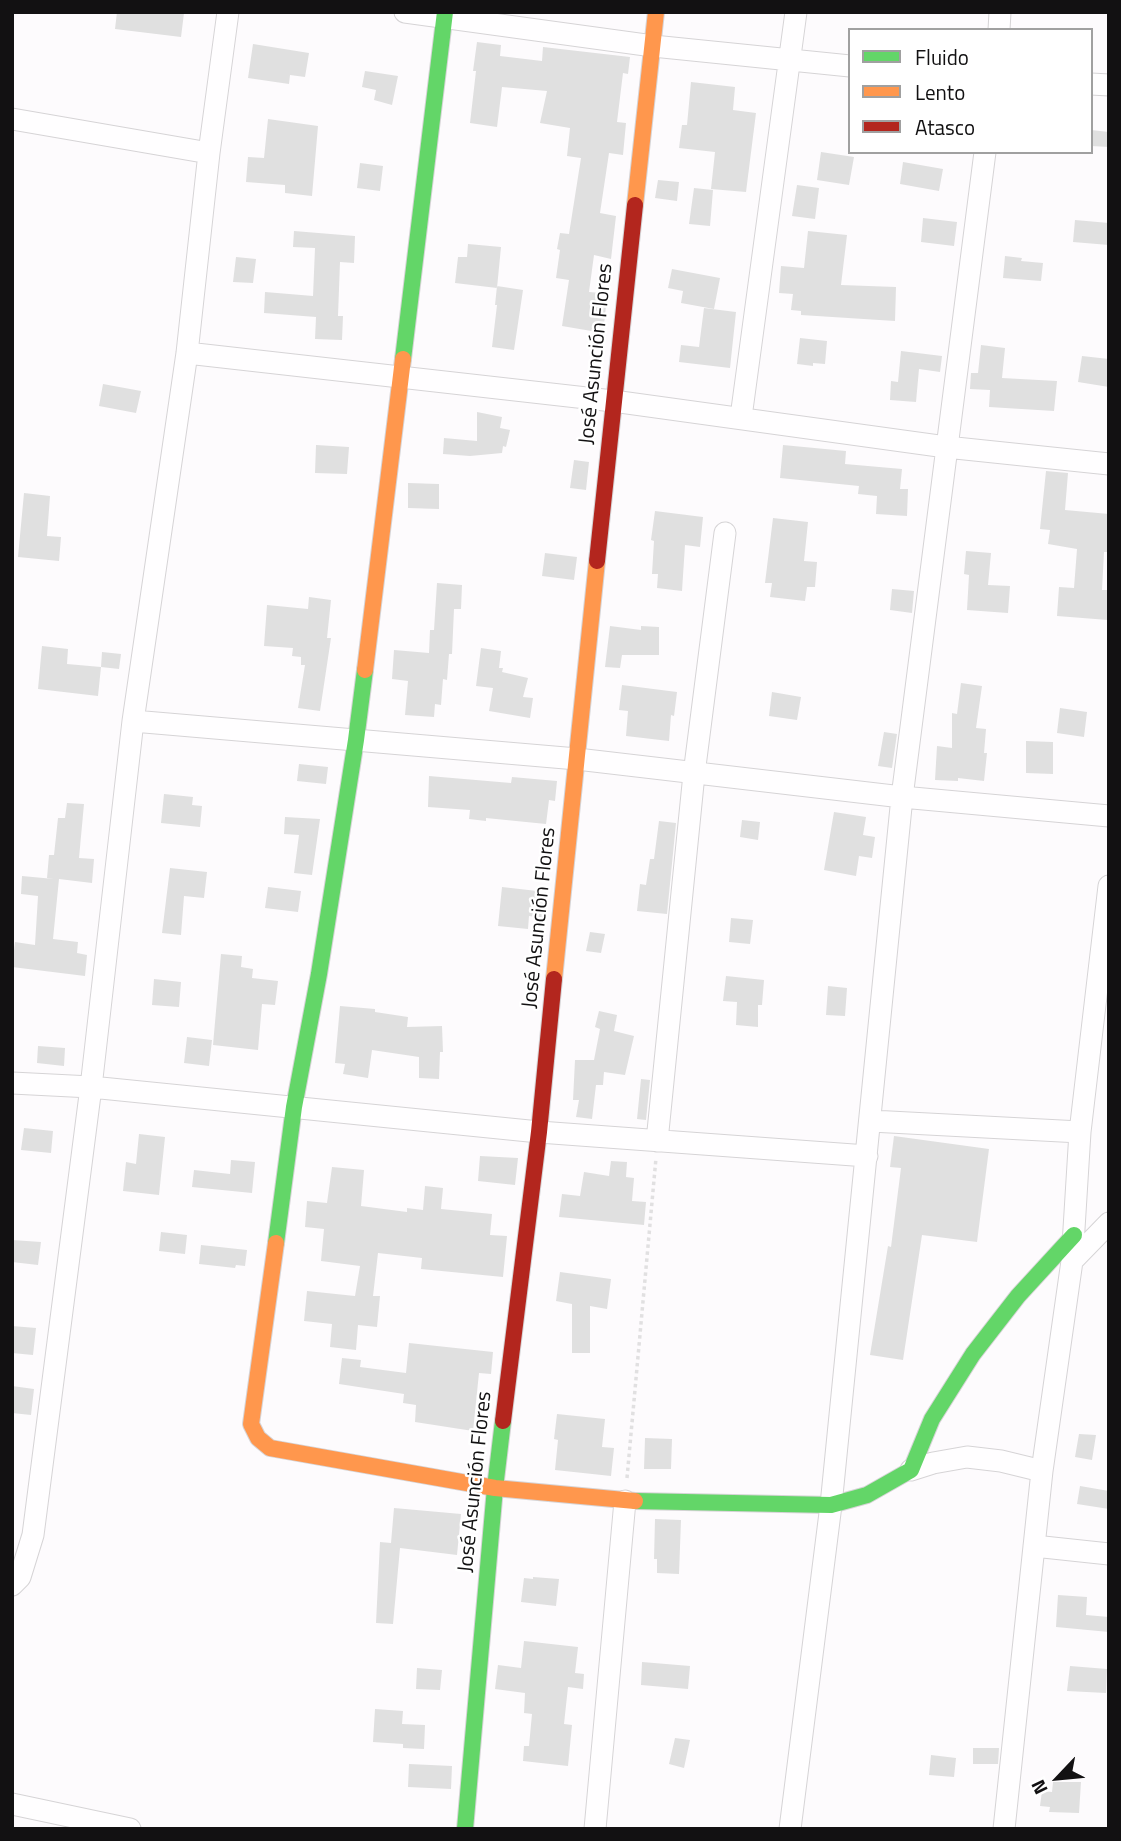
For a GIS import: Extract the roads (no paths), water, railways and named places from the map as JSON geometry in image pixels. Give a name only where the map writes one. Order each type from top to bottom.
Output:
[{"type":"street","points":[[12,1585],[20,1577],[33,1535],[91,1087],[133,721],[187,353],[228,12]]},
{"type":"street","points":[[405,12],[444,15],[653,46],[848,66]]},
{"type":"street","name":"José Asunción Flores","points":[[465,1829],[495,1488],[539,1132],[613,401],[656,12]]},
{"type":"street","points":[[741,417],[796,12]]},
{"type":"street","points":[[444,15],[356,740],[319,974],[293,1107],[251,1424],[258,1438],[270,1448],[495,1488],[625,1501],[831,1505],[867,1494],[911,1470],[967,1457],[1001,1461],[1042,1471]]},
{"type":"street","points":[[12,119],[209,153]]},
{"type":"street","points":[[790,1829],[831,1505],[902,797],[985,154]]},
{"type":"street","points":[[187,353],[399,375],[741,417],[946,447],[1109,464]]},
{"type":"street","points":[[657,1141],[694,774],[725,533]]},
{"type":"street","points":[[133,721],[577,759],[902,797],[1109,816]]},
{"type":"street","points":[[1004,1829],[1042,1471],[1072,1261],[1080,1132],[1109,886]]},
{"type":"street","points":[[12,1083],[91,1087],[539,1132],[867,1156]]},
{"type":"street","points":[[871,1121],[1080,1132]]},
{"type":"street","points":[[1072,1261],[1109,1223]]},
{"type":"street","points":[[911,1470],[932,1419],[973,1354],[1018,1296],[1074,1235]]},
{"type":"street","points":[[595,1829],[625,1501]]},
{"type":"street","points":[[1034,1546],[1109,1553]]},
{"type":"street","points":[[12,1804],[130,1829]]}]
